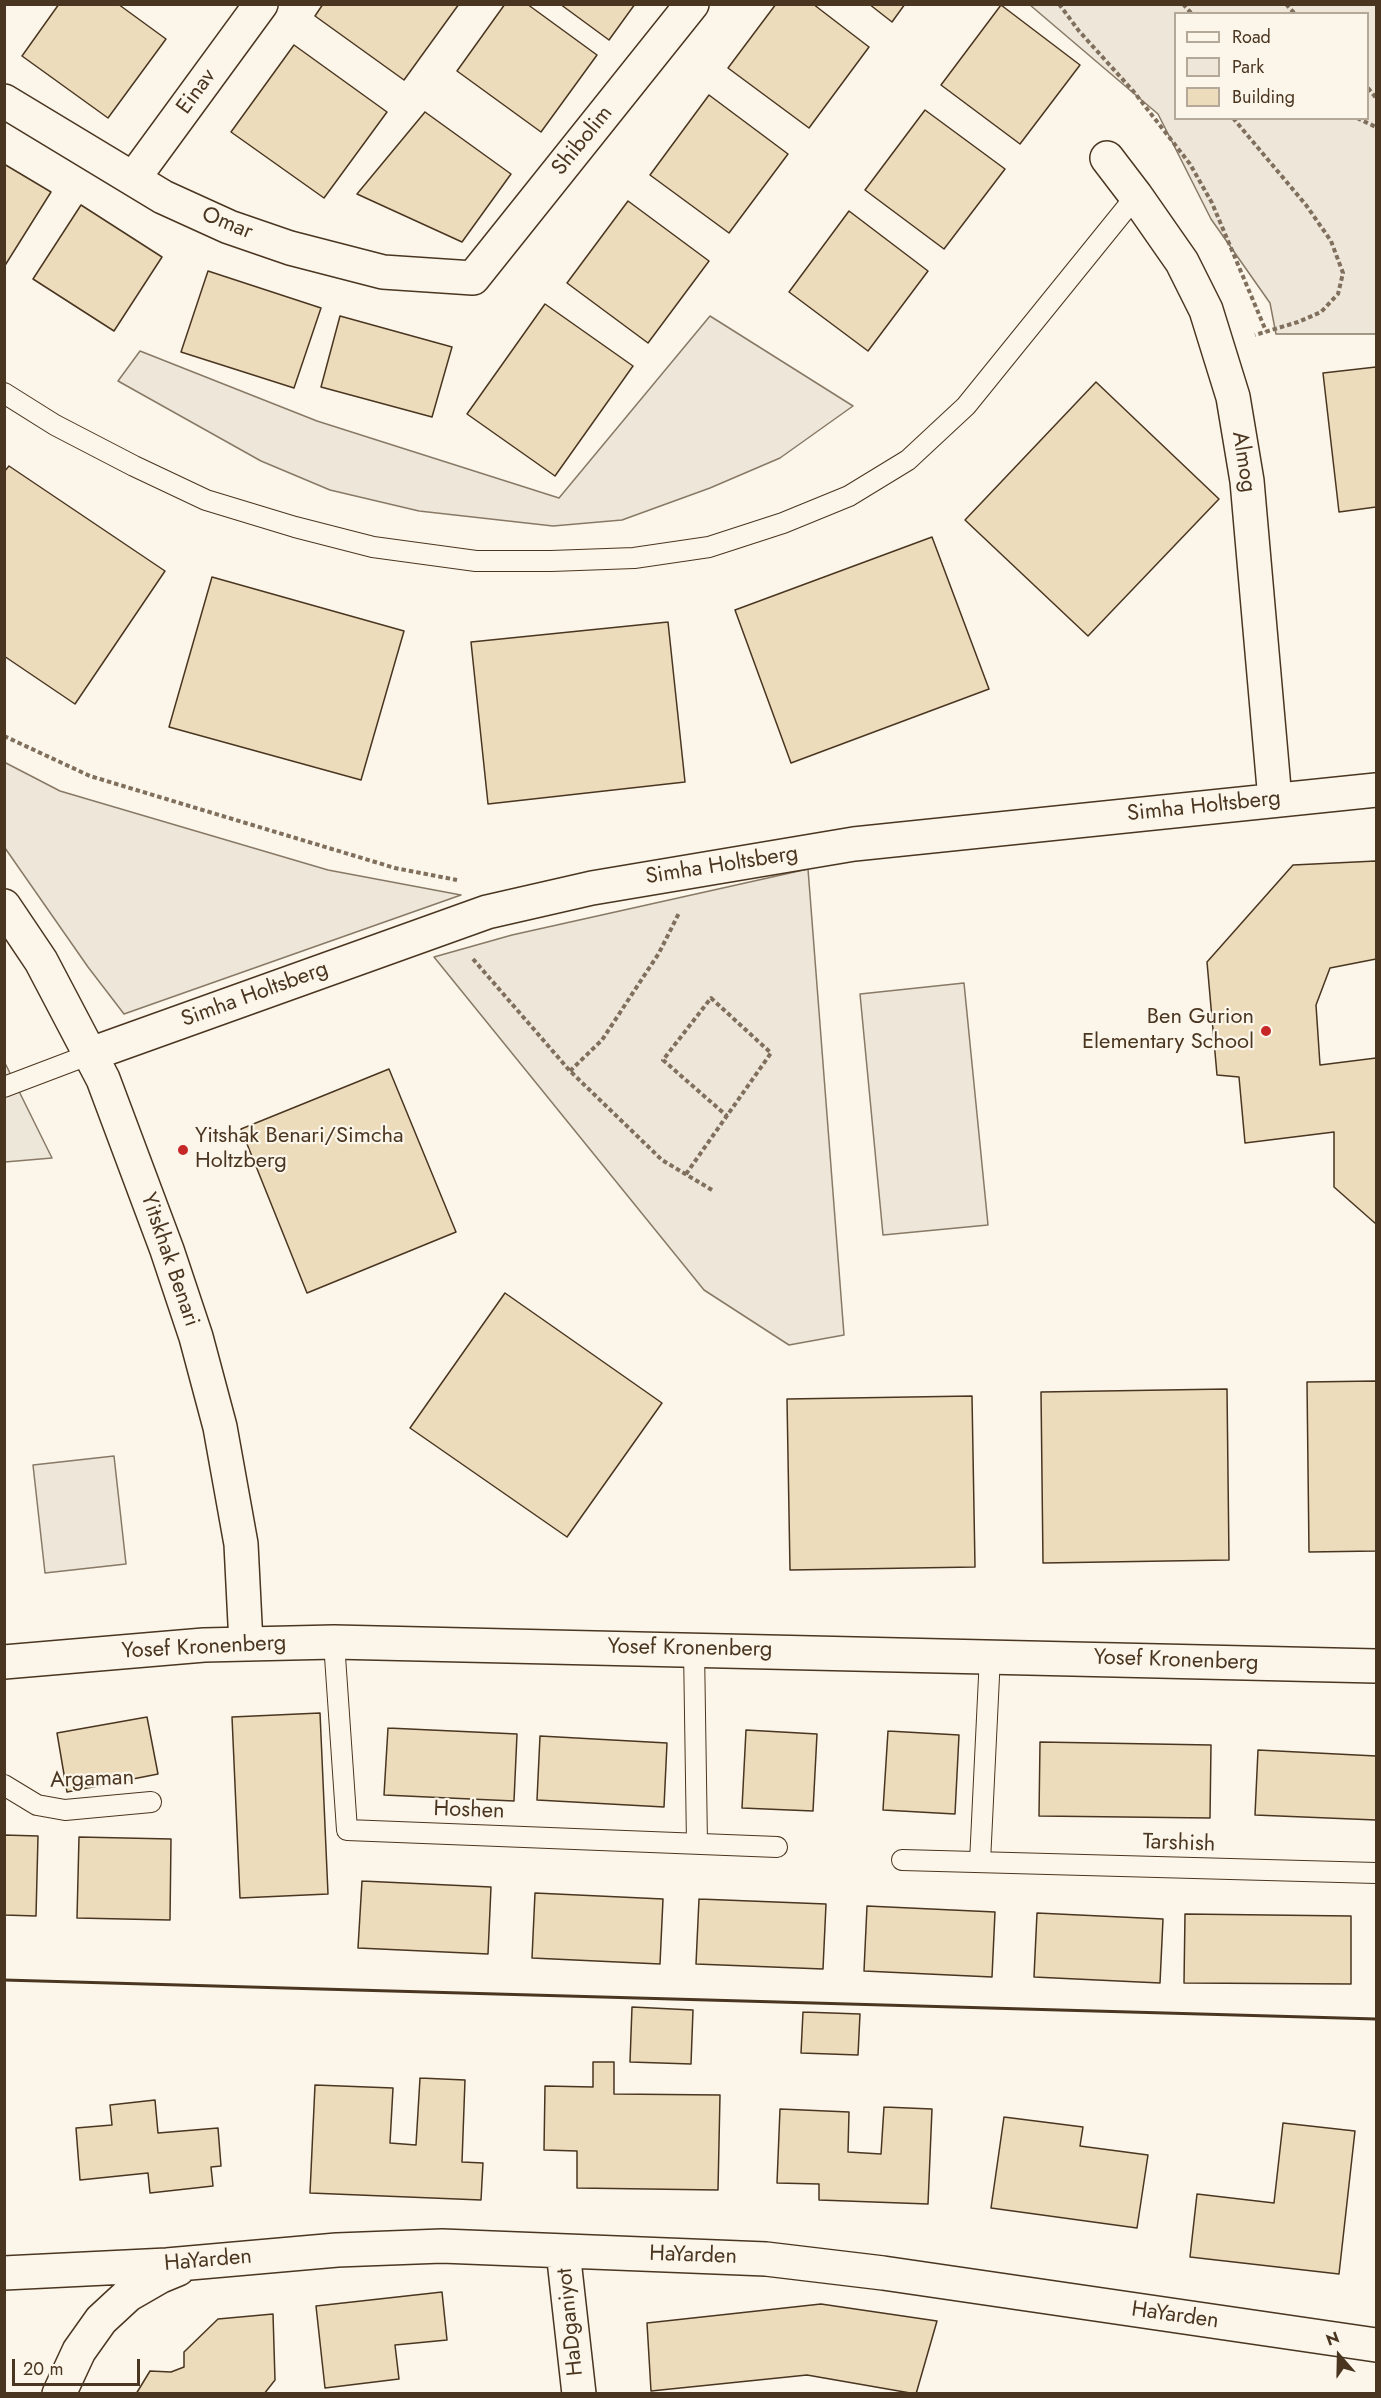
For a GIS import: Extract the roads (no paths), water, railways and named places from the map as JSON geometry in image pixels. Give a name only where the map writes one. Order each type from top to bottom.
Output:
[{"type":"street","name":"Einav","points":[[133,179],[261,4]]},
{"type":"street","name":"Shibolim","points":[[473,278],[692,4]]},
{"type":"street","name":"Omar","points":[[4,101],[163,197],[229,227],[290,248],[383,272],[473,278]]},
{"type":"street","name":"Almog","points":[[1107,158],[1182,262],[1206,310],[1233,397],[1247,481],[1275,800]]},
{"type":"street","name":"Simha Holtsberg","points":[[92,1054],[487,912],[592,888],[854,844],[1377,789]]},
{"type":"street","name":"Yitskhak Benari","points":[[4,906],[42,961],[92,1054],[122,1127],[196,1337],[220,1427],[241,1544],[246,1644]]},
{"type":"street","name":"Yosef Kronenberg","points":[[4,1662],[246,1644],[334,1642],[1377,1666]]},
{"type":"street","name":"HaYarden","points":[[4,2273],[195,2262],[337,2250],[442,2246],[766,2259],[871,2271],[1377,2344]]},
{"type":"street","name":"HaDganiyot","points":[[563,2251],[579,2394]]},
{"type":"street","points":[[59,2394],[79,2351],[101,2320],[128,2295],[160,2276],[195,2262]]},
{"type":"lane","points":[[4,393],[65,430],[206,500],[295,527],[373,547],[476,561],[634,558],[709,547],[783,524],[849,496],[908,460],[966,406],[1136,196]]},
{"type":"lane","points":[[4,1087],[92,1054]]},
{"type":"lane","name":"Hoshen","points":[[334,1642],[347,1830],[777,1847]]},
{"type":"lane","points":[[694,1649],[697,1844]]},
{"type":"lane","points":[[980,1862],[990,1656]]},
{"type":"lane","name":"Argaman","points":[[4,1785],[37,1805],[65,1810],[151,1802]]},
{"type":"lane","name":"Tarshish","points":[[902,1860],[1377,1873]]},
{"type":"place","name":"Ben Gurion Elementary School","points":[[1266,1031]]},
{"type":"place","name":"Yitshak Benari/Simcha Holtzberg","points":[[183,1150]]}]
